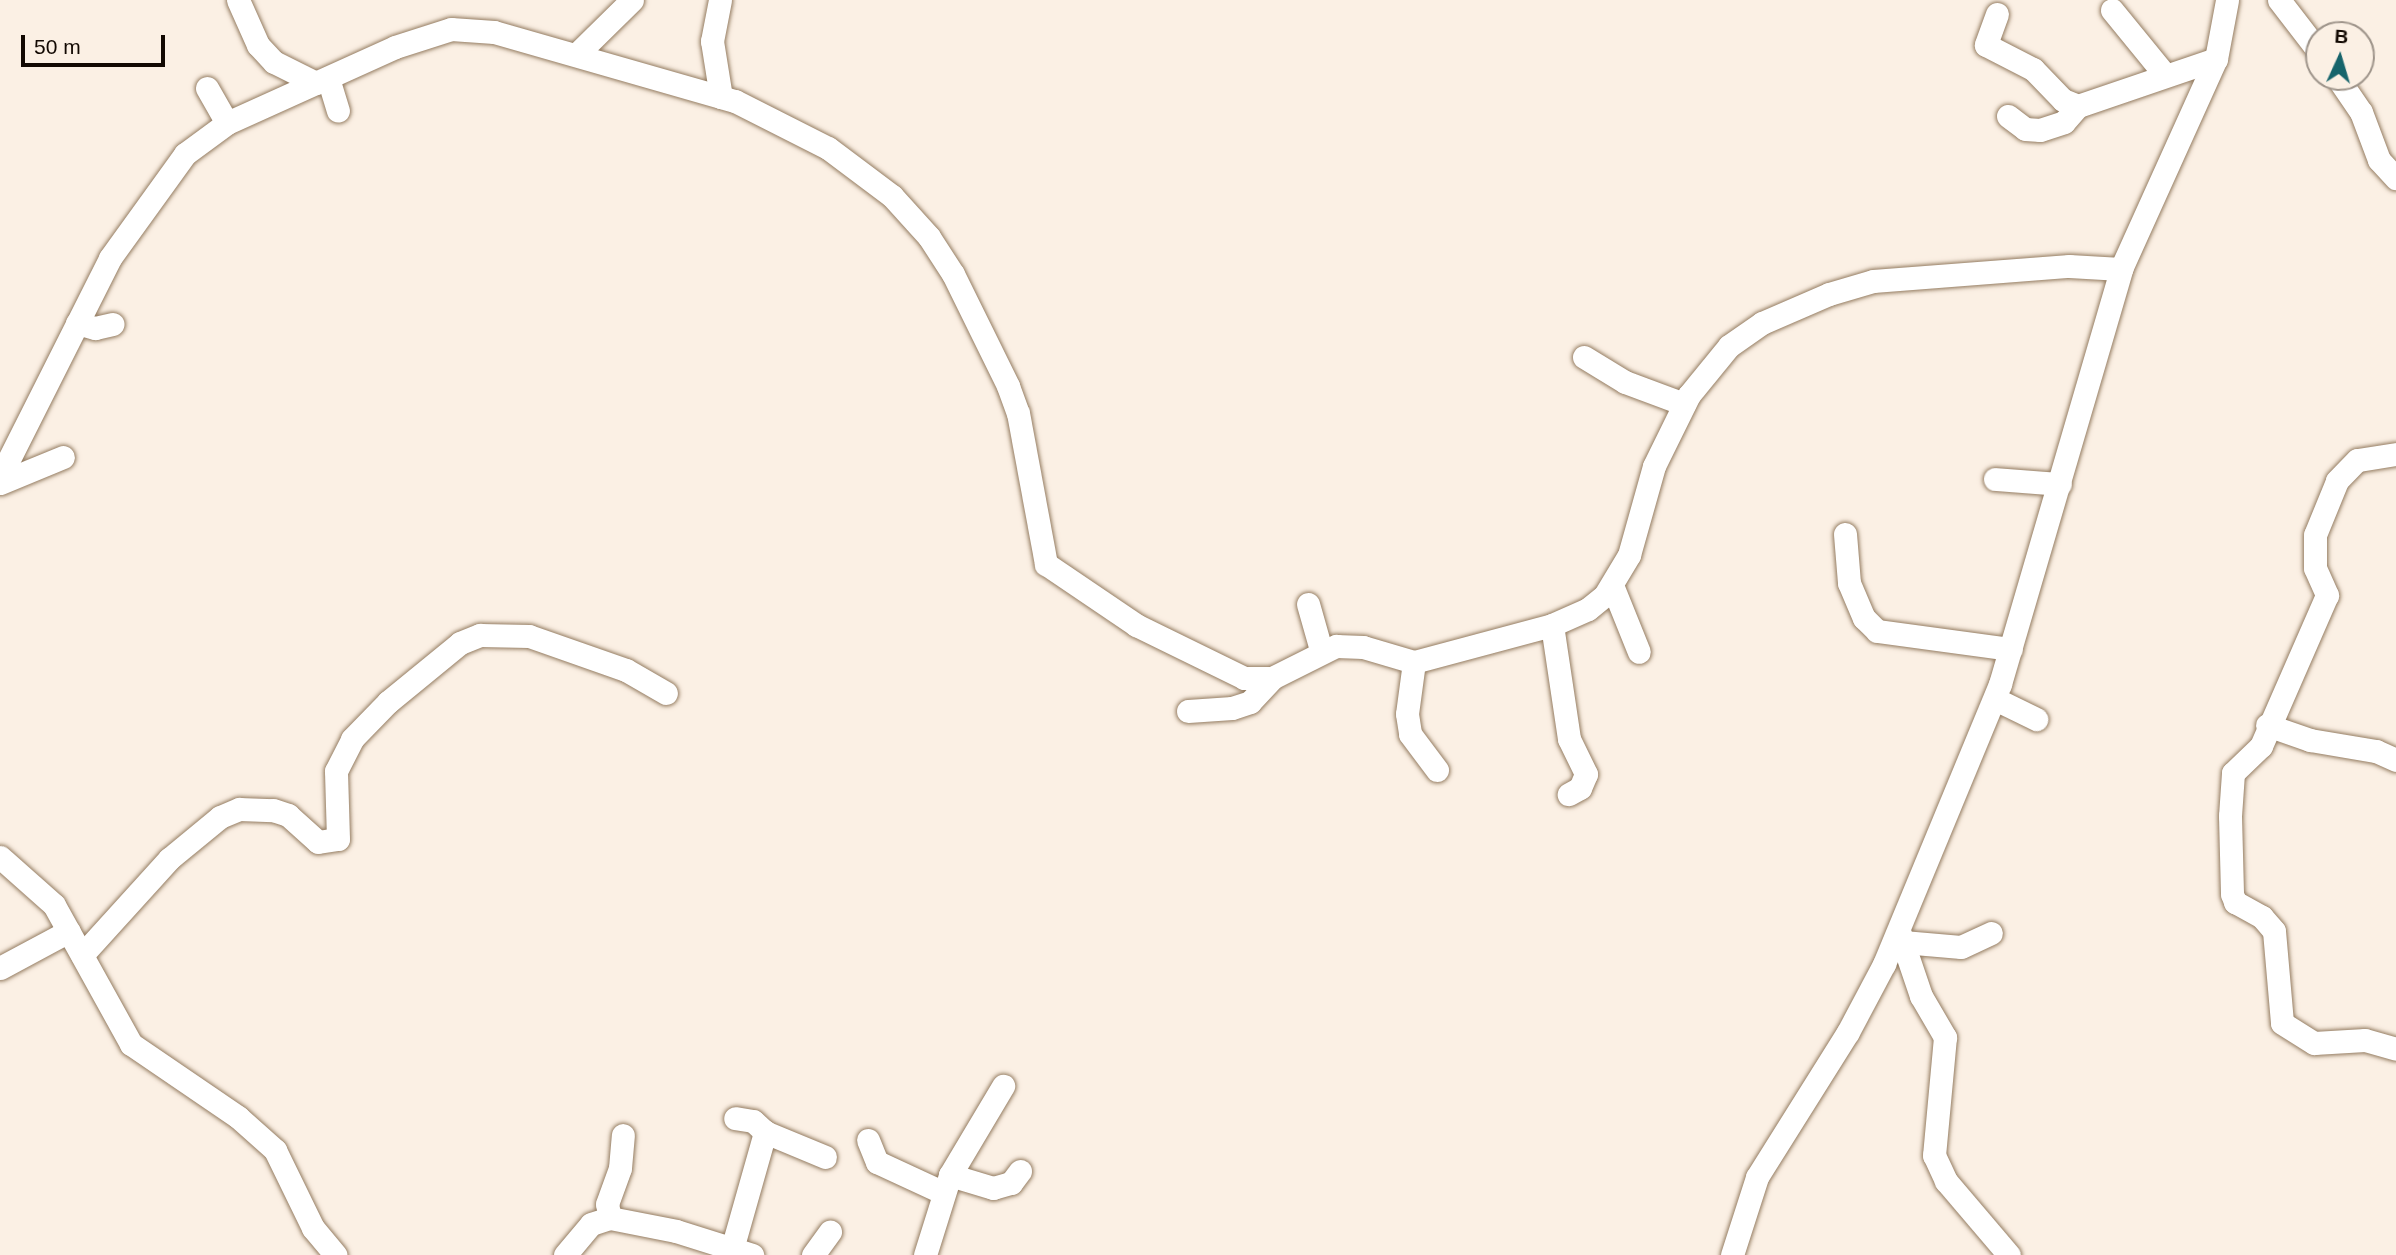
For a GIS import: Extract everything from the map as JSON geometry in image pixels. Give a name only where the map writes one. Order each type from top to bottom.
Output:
[{"type":"street","points":[[238,0],[258,46],[274,62],[322,80],[338,110]]},
{"type":"street","points":[[577,54],[632,0]]},
{"type":"street","points":[[720,0],[712,41],[721,97]]},
{"type":"street","points":[[1732,1255],[1757,1177],[1849,1032],[1901,936],[2011,649],[2121,269],[2216,59],[2227,0]]},
{"type":"street","points":[[2279,0],[2305,34]]},
{"type":"street","points":[[2112,10],[2165,75]]},
{"type":"street","points":[[1997,14],[1986,45],[2033,69],[2063,100],[2078,106]]},
{"type":"street","points":[[0,477],[110,258],[146,201],[185,154],[227,123],[396,47],[451,29],[494,32],[721,97],[765,113],[854,165],[910,213],[929,237],[953,274],[1008,386],[1018,413],[1046,564],[1136,625],[1194,657],[1244,678],[1272,678]]},
{"type":"street","points":[[2008,116],[2025,129],[2040,130],[2064,122],[2078,106],[2216,59]]},
{"type":"street","points":[[207,88],[227,123]]},
{"type":"street","points":[[2347,91],[2361,112],[2379,160],[2396,178]]},
{"type":"street","points":[[1188,711],[1232,708],[1250,702],[1272,678],[1321,650],[1363,647],[1414,662],[1552,625],[1588,609],[1612,585],[1636,536],[1664,442],[1684,404],[1709,368],[1742,335],[1855,285],[2069,266],[2121,269]]},
{"type":"street","points":[[77,323],[95,328],[113,324]]},
{"type":"street","points":[[1584,357],[1625,382],[1684,404]]},
{"type":"street","points":[[2396,454],[2357,460],[2337,481],[2315,535],[2315,568],[2327,596],[2267,725],[2261,746],[2233,773],[2231,868],[2235,902],[2262,917],[2274,931],[2278,1014],[2282,1023],[2314,1043],[2365,1040],[2396,1049]]},
{"type":"street","points":[[0,483],[63,457]]},
{"type":"street","points":[[1995,479],[2060,484]]},
{"type":"street","points":[[1845,534],[1849,583],[1864,618],[1877,631],[2011,649]]},
{"type":"street","points":[[1612,585],[1639,652]]},
{"type":"street","points":[[1308,604],[1321,650]]},
{"type":"street","points":[[1552,625],[1569,739],[1586,774],[1580,788],[1569,794]]},
{"type":"street","points":[[82,956],[169,859],[220,817],[239,809],[273,810],[288,815],[318,842],[338,838],[336,771],[352,738],[388,702],[460,643],[480,635],[529,636],[626,670],[666,693]]},
{"type":"street","points":[[1414,662],[1407,714],[1410,734],[1437,770]]},
{"type":"street","points":[[1994,699],[2036,719]]},
{"type":"street","points":[[2267,725],[2310,740],[2376,751],[2396,760]]},
{"type":"street","points":[[0,857],[54,905],[131,1044],[238,1117],[275,1150],[313,1228],[336,1255]]},
{"type":"street","points":[[0,968],[69,931]]},
{"type":"street","points":[[1901,936],[1961,947],[1991,933]]},
{"type":"street","points":[[1901,936],[1921,996],[1945,1037],[1934,1155],[1946,1181],[2009,1255]]},
{"type":"street","points":[[925,1255],[946,1183],[1003,1086]]},
{"type":"street","points":[[735,1118],[753,1121],[765,1132],[825,1157]]},
{"type":"street","points":[[565,1255],[591,1224],[611,1218],[627,1219],[742,1252],[765,1132]]},
{"type":"street","points":[[611,1218],[607,1204],[620,1168],[624,1135]]},
{"type":"street","points":[[868,1140],[877,1163],[946,1183],[993,1188],[1011,1183],[1020,1171]]},
{"type":"street","points":[[813,1255],[830,1233]]}]
